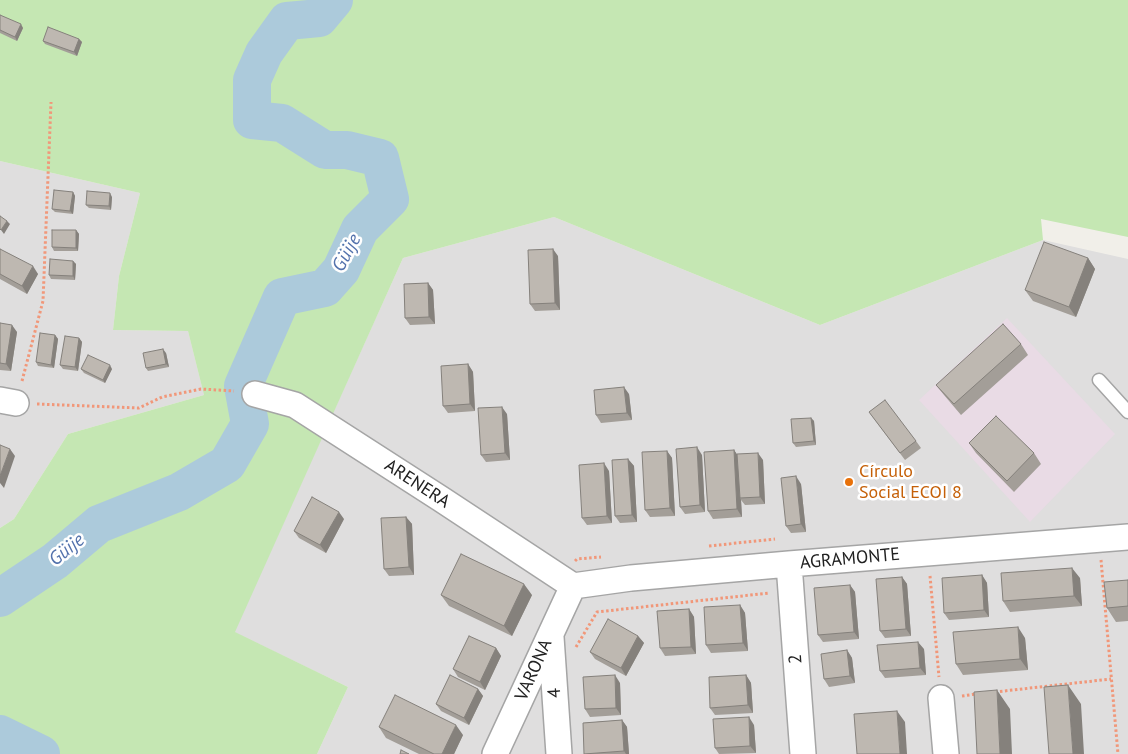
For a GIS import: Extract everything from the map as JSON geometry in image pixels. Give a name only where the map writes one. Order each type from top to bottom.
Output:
[{"type":"street","name":"ARENERA","points":[[255,394],[295,405],[573,586]]},
{"type":"street","name":"AGRAMONTE","points":[[573,586],[631,578],[789,564],[1128,538]]},
{"type":"street","name":"2","points":[[789,564],[803,754]]},
{"type":"street","name":"VARONA","points":[[496,754],[573,586]]},
{"type":"street","name":"4","points":[[550,633],[559,754]]},
{"type":"street","points":[[940,698],[946,754]]},
{"type":"lane","points":[[1099,380],[1128,412]]},
{"type":"path","points":[[51,102],[44,301],[8,402],[139,408],[162,397],[201,389],[220,388]]},
{"type":"path","points":[[1099,540],[1118,754]]},
{"type":"path","points":[[927,553],[940,698],[978,694]]},
{"type":"path","points":[[573,655],[575,648],[597,612],[776,592]]},
{"type":"path","points":[[988,693],[1111,679]]},
{"type":"shaded area","points":[[0,161],[140,193],[119,276],[113,330],[188,331],[204,395],[68,434],[14,519],[0,528]]},
{"type":"shaded area","points":[[554,217],[820,325],[1043,240],[1128,259],[1128,754],[317,754],[348,687],[234,632],[403,258]]},
{"type":"shaded area","points":[[1007,318],[1115,434],[1030,522],[919,400]]},
{"type":"green space","points":[[0,0],[1128,0],[1128,237],[1041,219],[1043,240],[820,325],[554,217],[403,258],[235,632],[348,687],[317,754],[0,754],[0,528],[14,519],[68,434],[204,395],[188,331],[113,330],[119,276],[140,193],[0,161]]},
{"type":"building","points":[[0,15],[21,24],[15,37],[0,30]]},
{"type":"building","points":[[48,27],[79,39],[74,52],[43,41]]},
{"type":"building","points":[[54,190],[73,192],[70,211],[52,209]]},
{"type":"building","points":[[87,191],[110,193],[109,206],[86,205]]},
{"type":"building","points":[[0,216],[7,221],[1,230],[0,229]]},
{"type":"building","points":[[52,230],[76,230],[76,248],[52,247]]},
{"type":"building","points":[[1044,242],[1088,258],[1069,307],[1025,290]]},
{"type":"building","points":[[0,249],[33,266],[22,286],[0,274]]},
{"type":"building","points":[[553,249],[555,303],[530,304],[528,250]]},
{"type":"building","points":[[50,259],[73,261],[73,276],[49,275]]},
{"type":"building","points":[[428,283],[429,317],[405,318],[404,284]]},
{"type":"building","points":[[0,323],[12,325],[6,364],[0,363]]},
{"type":"building","points":[[1003,324],[1021,344],[954,404],[936,385]]},
{"type":"building","points":[[40,333],[55,335],[51,365],[36,362]]},
{"type":"building","points":[[65,336],[79,338],[75,367],[60,365]]},
{"type":"building","points":[[163,349],[166,364],[146,368],[143,353]]},
{"type":"building","points":[[88,355],[110,365],[103,380],[81,369]]},
{"type":"building","points":[[468,364],[470,404],[443,406],[441,366]]},
{"type":"building","points":[[624,387],[627,413],[596,415],[594,390]]},
{"type":"building","points":[[885,400],[916,441],[900,453],[869,412]]},
{"type":"building","points":[[502,407],[505,453],[481,455],[478,408]]},
{"type":"building","points":[[996,416],[1034,453],[1007,481],[969,443]]},
{"type":"building","points":[[811,418],[814,441],[793,443],[791,419]]},
{"type":"building","points":[[0,445],[10,449],[0,476]]},
{"type":"building","points":[[697,447],[700,505],[680,507],[676,449]]},
{"type":"building","points":[[734,450],[737,509],[708,511],[704,452]]},
{"type":"building","points":[[667,451],[670,508],[645,510],[642,452]]},
{"type":"building","points":[[758,453],[760,497],[740,498],[737,454]]},
{"type":"building","points":[[628,459],[632,515],[615,516],[612,460]]},
{"type":"building","points":[[604,463],[607,516],[582,518],[579,465]]},
{"type":"building","points":[[796,476],[801,524],[786,526],[781,478]]},
{"type":"building","points":[[312,497],[339,512],[320,545],[294,531]]},
{"type":"building","points":[[406,517],[409,567],[384,569],[381,518]]},
{"type":"building","points":[[461,554],[524,584],[504,626],[441,595]]},
{"type":"building","points":[[1072,568],[1074,596],[1003,601],[1001,573]]},
{"type":"building","points":[[982,575],[984,610],[944,613],[942,578]]},
{"type":"building","points":[[902,577],[906,629],[880,631],[876,579]]},
{"type":"building","points":[[1128,580],[1128,606],[1107,608],[1104,582]]},
{"type":"building","points":[[850,585],[854,632],[818,635],[814,588]]},
{"type":"building","points":[[740,605],[743,643],[706,645],[704,607]]},
{"type":"building","points":[[689,609],[691,647],[660,648],[657,611]]},
{"type":"building","points":[[608,619],[638,636],[621,668],[590,652]]},
{"type":"building","points":[[1018,627],[1020,659],[956,664],[953,632]]},
{"type":"building","points":[[469,636],[496,648],[480,682],[453,669]]},
{"type":"building","points":[[918,642],[920,668],[880,671],[877,645]]},
{"type":"building","points":[[847,650],[850,676],[824,679],[821,654]]},
{"type":"building","points":[[450,675],[478,689],[464,718],[436,704]]},
{"type":"building","points":[[615,675],[616,708],[585,709],[583,677]]},
{"type":"building","points":[[746,675],[748,705],[710,708],[709,677]]},
{"type":"building","points":[[1068,685],[1073,754],[1049,754],[1044,687]]},
{"type":"building","points":[[997,690],[1000,754],[977,754],[974,692]]},
{"type":"building","points":[[395,695],[456,725],[442,754],[434,754],[379,727]]},
{"type":"building","points":[[897,711],[900,754],[857,754],[854,714]]},
{"type":"building","points":[[749,717],[750,746],[715,748],[713,719]]},
{"type":"building","points":[[622,720],[624,751],[584,754],[583,723]]},
{"type":"building","points":[[401,750],[409,754],[400,754]]},
{"type":"waterway","name":"Güije","points":[[0,598],[55,561],[99,524],[179,492],[227,464],[250,424],[243,386],[282,297],[325,288],[341,270],[360,229],[390,199],[380,158],[347,150],[325,150],[282,123],[252,120],[252,80],[264,53],[287,21],[319,18],[334,0]]},
{"type":"waterway","name":"Güije","points":[[0,734],[41,754]]},
{"type":"place","name":"Círculo Social ECOI 8","points":[[849,482]]}]
